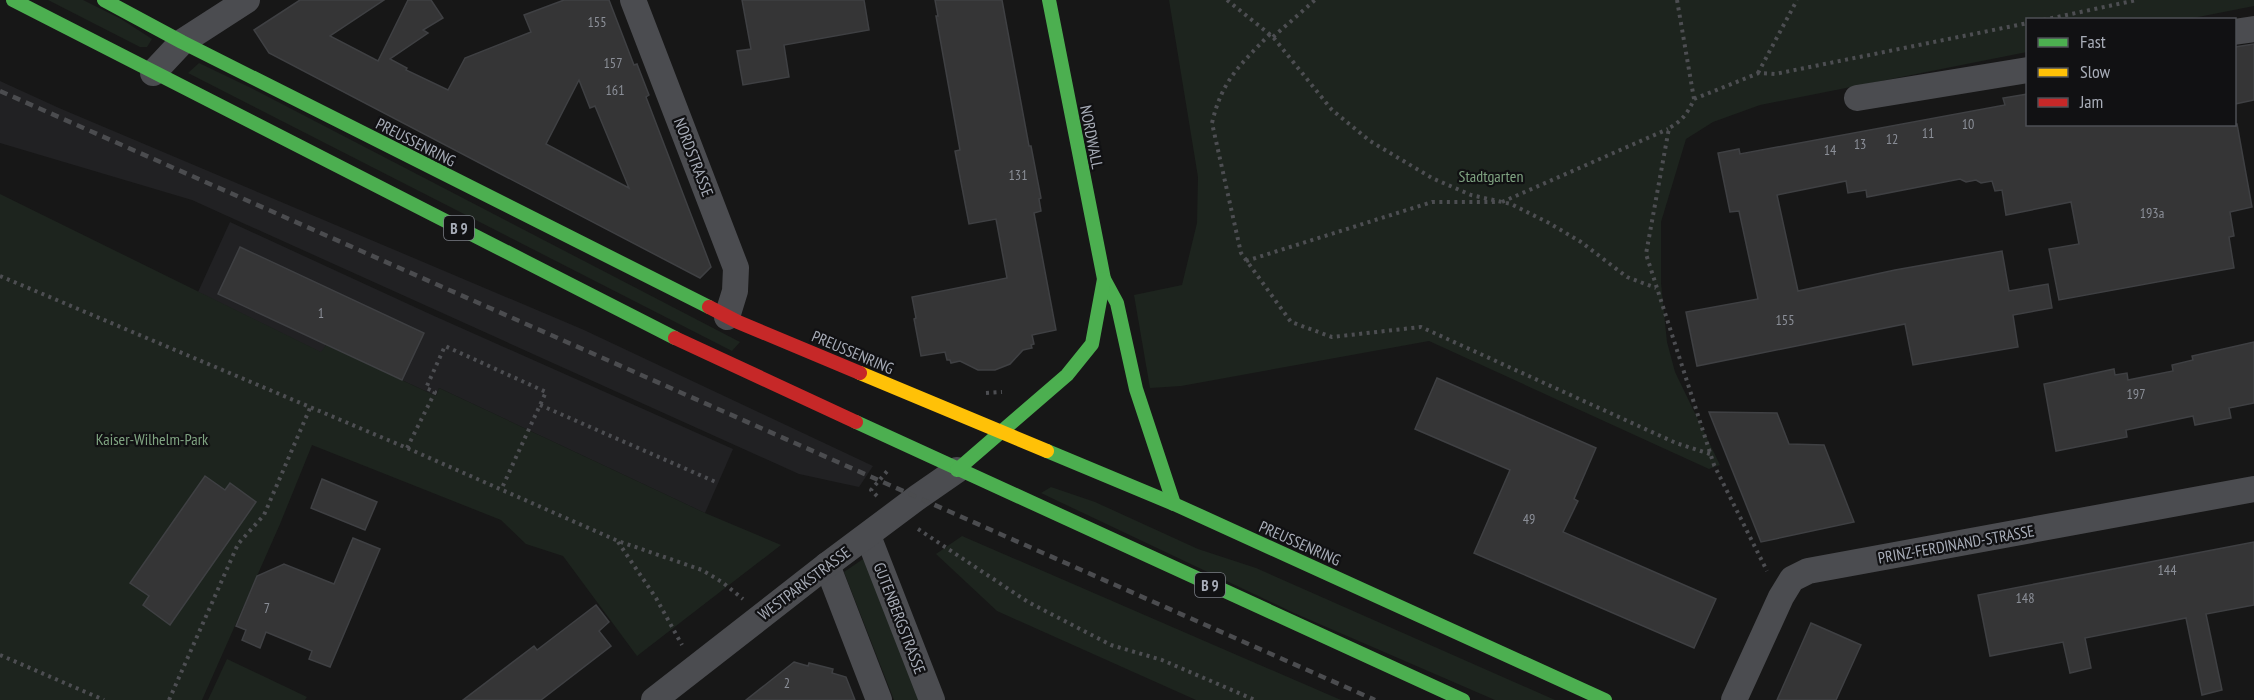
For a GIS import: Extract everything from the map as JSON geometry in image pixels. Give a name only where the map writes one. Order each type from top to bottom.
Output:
[{"type":"main road","name":"B 9","points":[[13,0],[696,349],[1463,700]]},
{"type":"main road","name":"PREUSSENRING","points":[[104,0],[182,42],[727,317],[1174,504],[1605,700]]},
{"type":"main road","name":"NORDWALL","points":[[1049,0],[1104,279],[1116,303],[1136,389],[1174,504]]},
{"type":"main road","name":"NORDWALL","points":[[957,470],[1067,375],[1092,344],[1104,279]]},
{"type":"street","points":[[153,73],[182,42],[247,0]]},
{"type":"street","name":"NORDSTRASSE","points":[[633,0],[736,268],[735,291],[727,317]]},
{"type":"street","points":[[2236,32],[2254,29]]},
{"type":"street","points":[[1857,98],[2026,70]]},
{"type":"street","name":"WESTPARKSTRASSE","points":[[654,700],[827,565],[957,470]]},
{"type":"street","name":"PRINZ-FERDINAND-STRASSE","points":[[1734,700],[1781,597],[1792,579],[1808,571],[2254,489]]},
{"type":"street","name":"GUTENBERGSTRASSE","points":[[868,536],[932,700]]},
{"type":"street","points":[[827,565],[879,700]]},
{"type":"path","points":[[1227,0],[1271,36],[1332,110],[1370,141],[1432,178],[1471,195],[1511,204],[1549,223],[1581,242],[1627,277],[1657,288]]},
{"type":"path","points":[[1315,0],[1271,36],[1233,72],[1216,105],[1212,123],[1241,253],[1291,322],[1332,338],[1421,327],[1676,443],[1710,454]]},
{"type":"path","points":[[1246,261],[1432,202],[1501,202],[1680,122],[1689,111],[1694,99],[1677,0]]},
{"type":"path","points":[[1757,74],[1797,0]]},
{"type":"path","points":[[2052,18],[2138,0]]},
{"type":"path","points":[[1694,99],[1757,74],[1775,75],[2026,23]]},
{"type":"path","points":[[1669,128],[1646,254],[1714,465],[1781,597]]},
{"type":"path","points":[[0,276],[407,448],[618,542],[702,570],[722,582],[762,615]]},
{"type":"path","points":[[407,448],[435,392],[426,388],[445,346],[546,392],[501,490]]},
{"type":"path","points":[[540,405],[718,483]]},
{"type":"path","points":[[169,700],[238,544],[264,515],[310,407]]},
{"type":"path","points":[[909,447],[870,490],[896,515],[1028,602],[1111,645],[1162,660],[1255,700]]},
{"type":"path","points":[[618,542],[656,598],[684,648],[699,665]]},
{"type":"path","points":[[0,655],[104,700]]},
{"type":"shaded area","points":[[0,81],[584,330],[873,466],[859,487],[799,474],[192,200],[0,143]]},
{"type":"shaded area","points":[[230,222],[733,449],[705,513],[439,388],[436,396],[326,345],[322,353],[198,292]]},
{"type":"green space","points":[[48,0],[83,0],[121,19],[152,39],[147,47],[140,47]]},
{"type":"green space","name":"Stadtgarten","points":[[1169,0],[2254,0],[2254,6],[2193,18],[2026,18],[2026,52],[1760,105],[1713,122],[1686,139],[1661,222],[1661,283],[1667,342],[1675,372],[1720,465],[1709,469],[1429,341],[1181,386],[1150,388],[1134,295],[1182,285],[1197,223],[1198,177]]},
{"type":"green space","points":[[199,63],[740,342],[732,351],[188,73]]},
{"type":"green space","name":"Kaiser-Wilhelm-Park","points":[[0,194],[321,352],[326,345],[436,396],[439,388],[705,513],[781,545],[637,656],[563,556],[526,544],[501,520],[312,445],[280,524],[202,700],[0,700]]},
{"type":"green space","points":[[1051,487],[1095,502],[1198,549],[1256,568],[1555,700],[1495,700],[1294,613],[1041,493]]},
{"type":"green space","points":[[962,536],[1341,700],[1196,700],[997,611],[936,554]]},
{"type":"green space","points":[[869,555],[925,700],[894,700],[844,572]]},
{"type":"green space","points":[[227,659],[307,697],[305,700],[208,700]]},
{"type":"building","points":[[300,0],[384,0],[330,36],[378,61],[408,0],[431,0],[443,18],[423,30],[428,33],[390,59],[407,68],[406,70],[448,90],[465,58],[531,32],[524,15],[564,0],[609,0],[634,65],[637,64],[649,95],[646,97],[711,267],[700,278],[269,53],[254,30]],"holes":[[[579,80],[590,108],[595,106],[629,188],[546,144]]]},
{"type":"building","points":[[742,0],[864,0],[869,30],[784,45],[789,77],[743,85],[737,51],[751,49]]},
{"type":"building","points":[[935,0],[1002,0],[1041,198],[1039,199],[1041,211],[1034,213],[1056,330],[1032,335],[1034,344],[1031,345],[1032,348],[1023,350],[1010,364],[995,370],[978,370],[960,361],[951,363],[947,360],[945,352],[921,356],[914,319],[916,318],[912,297],[1007,278],[996,219],[969,224],[955,151],[960,150]]},
{"type":"building","points":[[2254,44],[2254,100],[2236,104],[2236,47]]},
{"type":"building","points":[[2026,94],[2026,126],[2236,126],[2237,124],[2252,207],[2230,212],[2234,236],[2229,237],[2234,268],[2059,300],[2049,249],[2079,244],[2071,202],[2006,215],[2002,190],[1995,191],[1992,181],[1981,183],[1976,180],[1966,182],[1960,179],[1867,197],[1866,190],[1848,193],[1846,181],[1777,195],[1798,291],[1895,270],[2002,251],[2009,291],[2048,284],[2052,308],[2013,315],[2018,347],[1913,365],[1905,324],[1697,366],[1686,312],[1758,299],[1739,211],[1730,212],[1718,153],[1739,149],[1740,154],[2005,105],[2003,98]]},
{"type":"building","points":[[240,247],[424,333],[402,380],[218,294]]},
{"type":"building","points":[[2254,342],[2254,403],[2229,408],[2231,418],[2195,425],[2193,416],[2126,430],[2127,437],[2056,451],[2044,384],[2114,369],[2115,375],[2127,373],[2128,380],[2173,371],[2172,365],[2193,360],[2192,356]]},
{"type":"building","points":[[1437,378],[1596,448],[1574,499],[1578,501],[1563,532],[1716,599],[1694,648],[1474,553],[1510,470],[1415,429]]},
{"type":"building","points":[[1709,412],[1777,413],[1789,444],[1824,445],[1854,522],[1761,542]]},
{"type":"building","points":[[205,476],[225,490],[230,483],[256,502],[170,625],[143,605],[149,596],[130,583]]},
{"type":"building","points":[[322,479],[377,502],[365,530],[311,508]]},
{"type":"building","points":[[353,538],[380,549],[330,667],[309,659],[312,651],[266,632],[260,648],[242,640],[246,630],[236,626],[257,576],[284,564],[334,584]]},
{"type":"building","points":[[2254,542],[2254,605],[2206,614],[2222,690],[2202,695],[2186,618],[2085,638],[2091,668],[2070,673],[2063,642],[1990,656],[1978,595]]},
{"type":"building","points":[[596,605],[609,622],[599,631],[611,646],[541,700],[463,700],[534,646],[537,650]]},
{"type":"building","points":[[1811,623],[1861,645],[1836,700],[1777,700]]},
{"type":"building","points":[[794,662],[833,669],[832,673],[846,677],[855,700],[746,700]]},
{"type":"railway","points":[[0,91],[1375,700]]},
{"type":"traffic: fast","points":[[13,0],[675,338]]},
{"type":"traffic: fast","points":[[104,0],[182,42],[709,307]]},
{"type":"traffic: fast","points":[[1049,0],[1104,279],[1117,303],[1136,389],[1174,504]]},
{"type":"traffic: fast","points":[[957,470],[1067,375],[1092,344],[1104,279]]},
{"type":"traffic: fast","points":[[856,422],[1463,700]]},
{"type":"traffic: fast","points":[[1047,451],[1174,504],[1605,700]]},
{"type":"traffic: slow","points":[[860,373],[1047,451]]},
{"type":"traffic: jam","points":[[709,307],[738,322],[860,373]]},
{"type":"traffic: jam","points":[[675,338],[856,422]]}]
